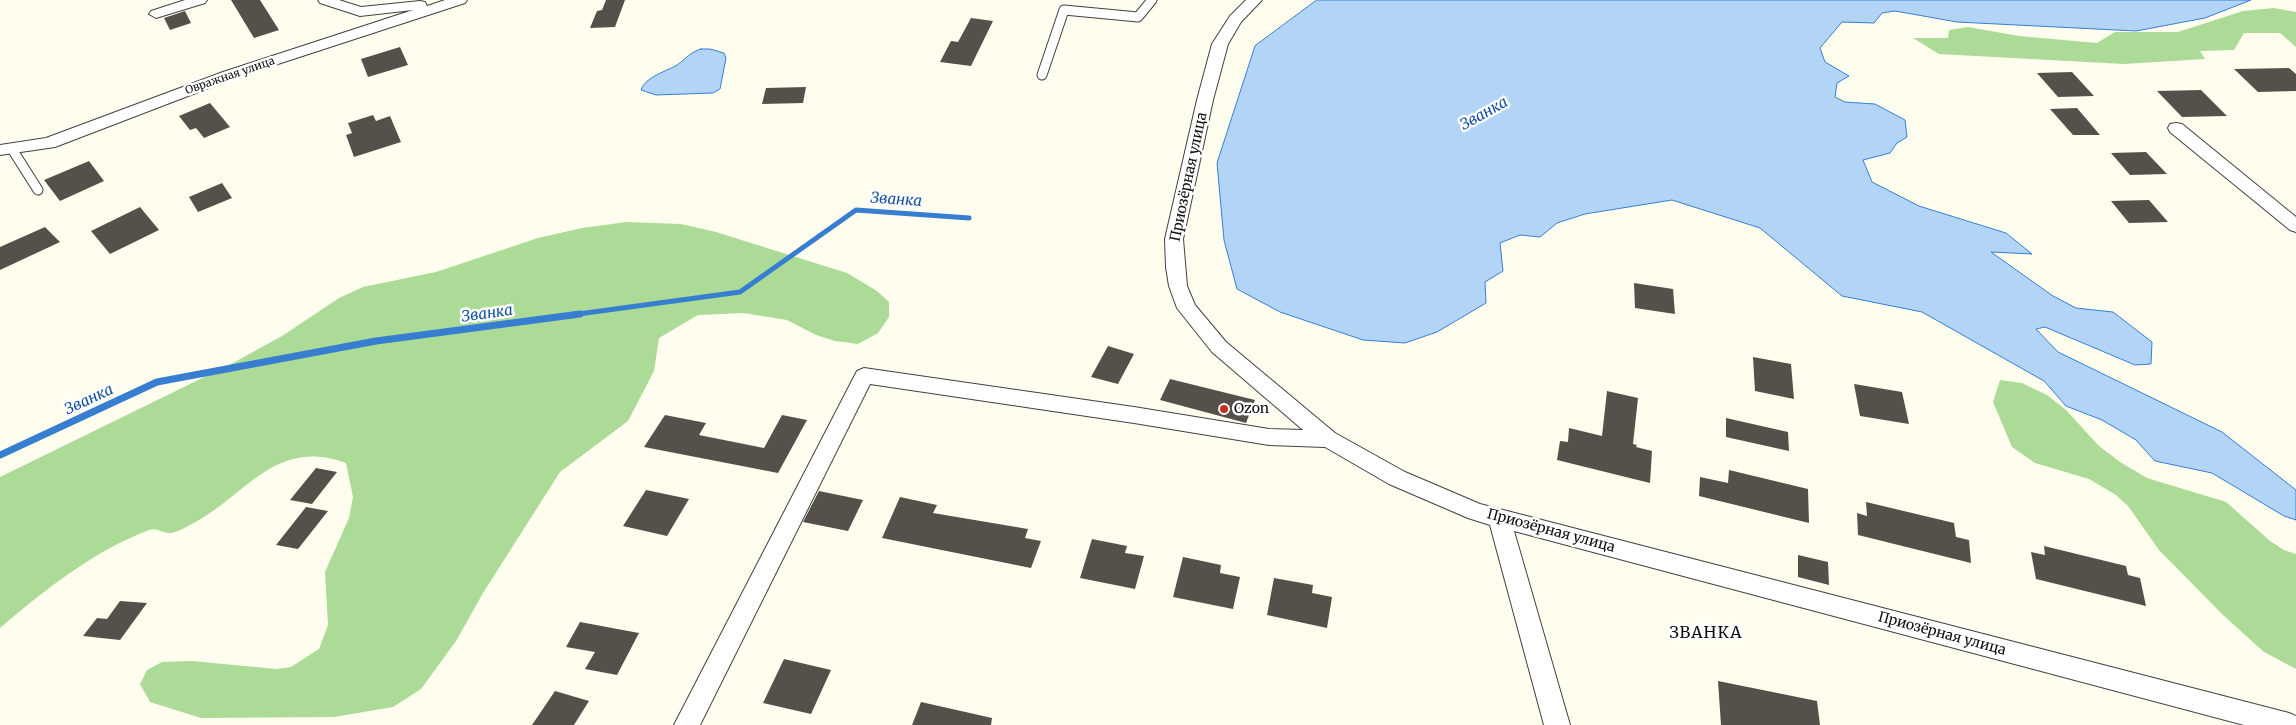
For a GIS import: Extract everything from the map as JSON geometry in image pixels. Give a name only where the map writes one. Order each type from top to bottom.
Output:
[{"type":"street","points":[[156,14],[200,0]]},
{"type":"street","points":[[325,0],[360,12],[409,5],[444,5]]},
{"type":"street","name":"Овражная улица","points":[[6,150],[49,143],[229,75],[460,0]]},
{"type":"street","name":"Приозёрная улица","points":[[1255,0],[1235,19],[1220,44],[1205,100],[1174,239],[1178,286],[1187,308],[1219,348],[1328,439],[1397,478],[1476,512],[2289,725]]},
{"type":"street","points":[[2176,128],[2296,226]]},
{"type":"street","points":[[687,725],[864,376],[1134,414],[1269,437],[1328,439]]},
{"type":"street","points":[[1499,518],[1557,725]]},
{"type":"lane","points":[[1042,75],[1064,10],[1138,17],[1152,0]]},
{"type":"lane","points":[[6,150],[38,190]]},
{"type":"green space","points":[[2274,8],[2296,12],[2296,47],[2280,33],[2244,33],[2234,50],[2200,51],[2205,59],[2124,64],[1939,54],[1913,38],[1948,38],[1949,30],[1968,27],[2019,36],[2097,43],[2115,32],[2178,32],[2243,11]]},
{"type":"green space","points":[[627,222],[681,224],[716,232],[847,273],[877,291],[889,302],[889,317],[878,333],[858,344],[835,341],[816,335],[787,320],[743,313],[698,315],[659,338],[654,371],[628,421],[560,472],[483,593],[456,641],[421,689],[393,707],[334,717],[201,718],[150,702],[140,684],[147,670],[162,662],[192,661],[276,669],[291,667],[319,649],[328,625],[325,572],[349,518],[353,497],[346,463],[321,457],[300,457],[281,463],[263,473],[211,512],[179,531],[168,533],[154,529],[149,530],[108,549],[52,586],[0,628],[0,477],[233,363],[282,336],[339,298],[363,287],[436,272],[538,238],[582,228]]},
{"type":"green space","points":[[2000,380],[2022,383],[2047,395],[2066,410],[2099,446],[2120,462],[2147,478],[2226,502],[2270,541],[2284,550],[2296,554],[2296,669],[2264,652],[2223,615],[2159,550],[2128,506],[2116,495],[2089,479],[2035,463],[2012,447],[1993,402]]},
{"type":"water","points":[[1317,0],[2251,0],[2205,18],[2136,31],[1957,22],[1895,11],[1882,13],[1874,23],[1842,22],[1820,48],[1825,62],[1849,76],[1837,83],[1835,97],[1845,102],[1875,104],[1905,120],[1907,137],[1897,143],[1890,153],[1863,160],[1872,182],[1919,206],[2006,233],[2032,254],[1991,252],[2053,296],[2076,308],[2113,312],[2152,342],[2151,364],[2135,365],[2045,327],[2036,329],[2058,352],[2222,432],[2296,490],[2296,520],[2284,516],[2212,473],[2155,461],[2136,440],[2102,420],[2066,406],[2044,381],[1922,312],[1842,296],[1760,228],[1672,200],[1585,214],[1557,223],[1540,237],[1520,235],[1500,243],[1503,271],[1485,282],[1486,303],[1437,332],[1405,343],[1363,340],[1280,312],[1237,289],[1224,240],[1217,163],[1255,46]]},
{"type":"water","points":[[701,49],[710,49],[724,53],[726,58],[720,89],[713,93],[656,95],[641,90],[647,81],[677,65]]},
{"type":"building","points":[[231,0],[260,0],[279,30],[254,38]]},
{"type":"building","points":[[606,0],[625,0],[615,27],[590,28],[597,11],[602,10]]},
{"type":"building","points":[[185,11],[191,23],[170,30],[164,18]]},
{"type":"building","points":[[971,18],[993,21],[971,66],[940,62],[951,41],[958,42]]},
{"type":"building","points":[[400,47],[408,65],[368,77],[361,59]]},
{"type":"building","points":[[2289,68],[2296,74],[2296,91],[2258,92],[2234,69]]},
{"type":"building","points":[[2072,72],[2094,96],[2058,97],[2037,73]]},
{"type":"building","points":[[806,87],[803,103],[762,104],[766,88]]},
{"type":"building","points":[[2201,90],[2227,116],[2182,117],[2157,91]]},
{"type":"building","points":[[210,103],[230,127],[204,138],[196,128],[190,130],[179,116]]},
{"type":"building","points":[[2077,108],[2100,135],[2073,135],[2050,109]]},
{"type":"building","points":[[373,115],[376,121],[390,116],[401,142],[354,157],[346,135],[352,133],[348,123]]},
{"type":"building","points":[[2146,152],[2167,174],[2130,175],[2111,153]]},
{"type":"building","points":[[89,161],[104,181],[60,201],[44,180]]},
{"type":"building","points":[[222,183],[232,198],[198,212],[189,197]]},
{"type":"building","points":[[2149,200],[2168,222],[2129,223],[2111,201]]},
{"type":"building","points":[[140,207],[159,230],[110,254],[91,231]]},
{"type":"building","points":[[45,227],[60,242],[0,270],[0,247]]},
{"type":"building","points":[[1634,283],[1673,289],[1675,314],[1635,308]]},
{"type":"building","points":[[1108,346],[1134,354],[1118,384],[1091,377]]},
{"type":"building","points":[[1753,357],[1791,364],[1794,399],[1755,391]]},
{"type":"building","points":[[1170,379],[1255,400],[1246,423],[1160,400]]},
{"type":"building","points":[[1854,384],[1902,392],[1909,424],[1860,416]]},
{"type":"building","points":[[1607,391],[1638,398],[1633,444],[1637,445],[1636,447],[1652,451],[1650,483],[1557,460],[1560,441],[1568,442],[1569,428],[1602,436]]},
{"type":"building","points":[[665,415],[706,423],[699,435],[764,448],[782,415],[807,420],[778,473],[644,447]]},
{"type":"building","points":[[1726,418],[1788,432],[1789,451],[1726,437]]},
{"type":"building","points":[[316,468],[337,472],[312,504],[290,500]]},
{"type":"building","points":[[1729,470],[1808,489],[1809,523],[1699,496],[1700,477],[1728,483]]},
{"type":"building","points":[[646,490],[689,499],[667,536],[623,526]]},
{"type":"building","points":[[819,491],[863,500],[848,531],[803,522]]},
{"type":"building","points":[[900,497],[937,505],[933,513],[1028,529],[1025,538],[1041,541],[1031,568],[882,538]]},
{"type":"building","points":[[1866,502],[1954,523],[1956,537],[1969,540],[1971,563],[1858,535],[1857,513],[1867,516]]},
{"type":"building","points":[[306,507],[328,511],[298,549],[276,545]]},
{"type":"building","points":[[1092,539],[1127,546],[1125,553],[1144,556],[1135,589],[1080,578]]},
{"type":"building","points":[[2044,546],[2126,566],[2128,575],[2140,578],[2146,606],[2036,579],[2031,552],[2045,555]]},
{"type":"building","points":[[1798,555],[1828,562],[1829,585],[1798,577]]},
{"type":"building","points":[[1183,557],[1221,565],[1220,573],[1240,577],[1233,609],[1173,597]]},
{"type":"building","points":[[1274,578],[1313,585],[1312,593],[1332,597],[1327,628],[1267,615]]},
{"type":"building","points":[[120,601],[147,603],[120,640],[83,636],[97,618],[107,619]]},
{"type":"building","points":[[580,622],[639,633],[617,675],[585,669],[595,652],[566,647]]},
{"type":"building","points":[[784,659],[831,670],[811,714],[763,703]]},
{"type":"building","points":[[1718,681],[1817,701],[1820,725],[1721,725]]},
{"type":"building","points":[[555,691],[589,701],[574,725],[532,725]]},
{"type":"building","points":[[921,702],[992,718],[991,725],[912,725]]},
{"type":"waterway","name":"Званка","points":[[571,315],[740,292],[856,210],[969,218]]},
{"type":"waterway","name":"Званка","points":[[0,455],[157,382],[376,341],[580,314]]},
{"type":"place","name":"Ozon","points":[[1224,409]]},
{"type":"district","name":"ЗВАНКА","points":[[1706,633]]}]
